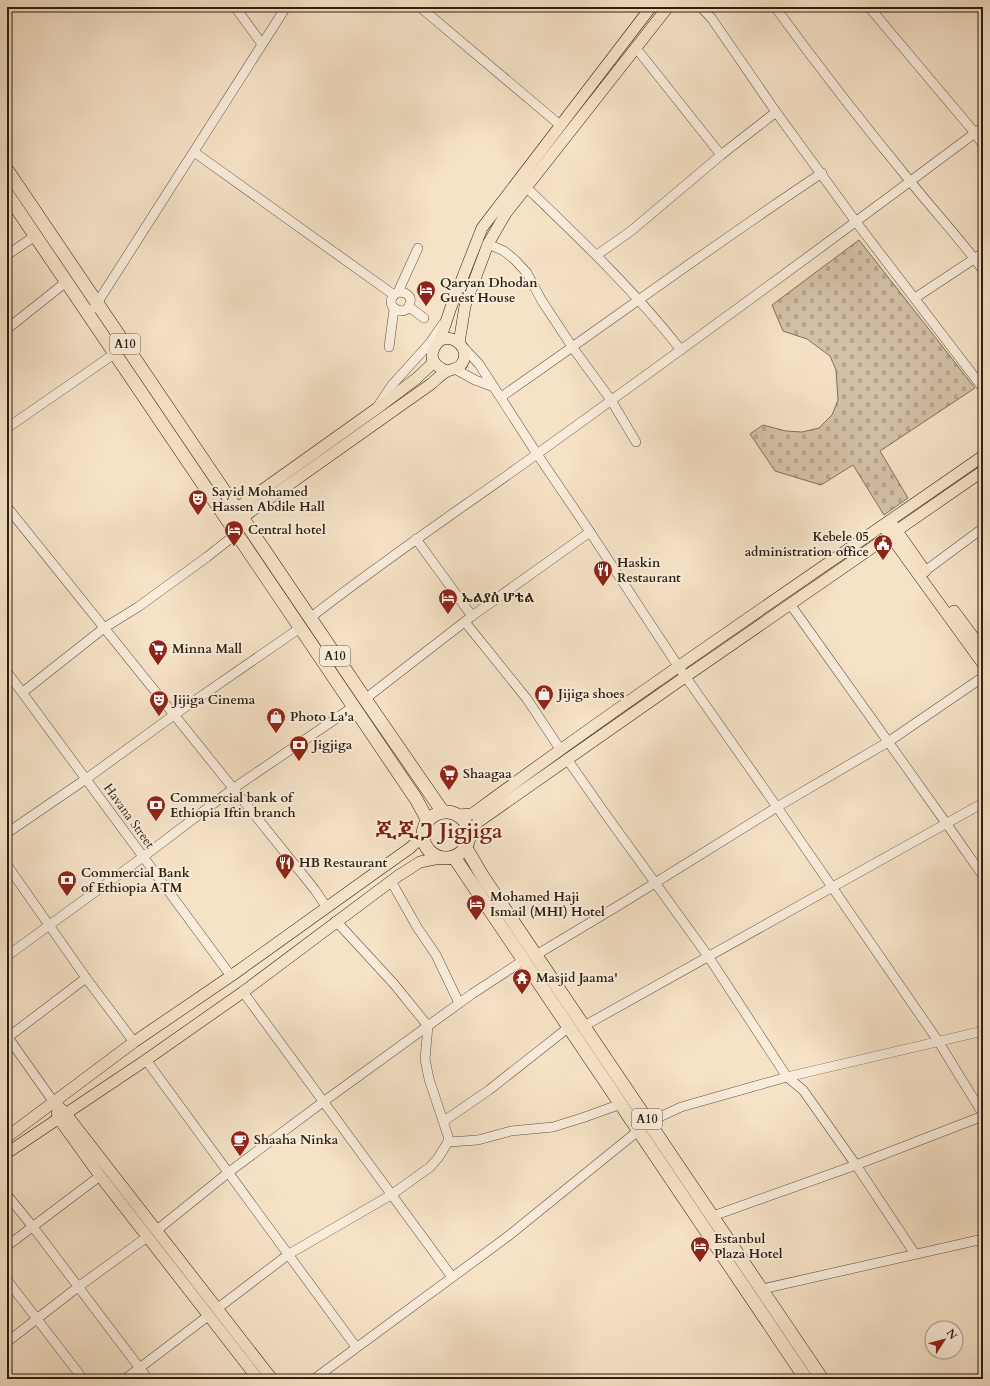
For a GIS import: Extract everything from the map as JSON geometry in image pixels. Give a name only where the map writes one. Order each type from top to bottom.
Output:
[{"type":"highway","name":"A10","points":[[7,170],[443,812]]},
{"type":"highway","name":"A10","points":[[7,194],[416,799],[428,821]]},
{"type":"highway","points":[[458,815],[443,812],[432,817],[425,827],[423,836],[426,846],[429,851],[440,858],[454,858],[461,854],[468,843]]},
{"type":"highway","name":"A10","points":[[458,815],[464,820],[468,827],[468,843],[483,877],[569,1027],[621,1104],[644,1126],[713,1216],[822,1379]]},
{"type":"highway","name":"A10","points":[[454,858],[584,1026],[644,1126],[806,1379]]},
{"type":"main road","points":[[451,370],[440,368],[434,362],[432,353],[436,343],[440,340],[482,228],[651,7]]},
{"type":"main road","points":[[239,513],[459,366],[464,357],[461,345],[465,306],[488,244],[506,213],[668,7]]},
{"type":"main road","points":[[440,340],[450,338],[461,345]]},
{"type":"main road","points":[[231,525],[239,513],[417,378],[434,362]]},
{"type":"main road","points":[[468,843],[478,822],[790,604],[983,456]]},
{"type":"main road","points":[[458,815],[472,814],[560,749],[678,666],[890,528],[983,471]]},
{"type":"main road","points":[[890,528],[983,650]]},
{"type":"main road","points":[[890,528],[983,664]]},
{"type":"main road","points":[[7,1137],[53,1101],[134,1042],[327,908],[410,848],[423,836]]},
{"type":"main road","points":[[7,1154],[243,992],[390,881],[420,862],[440,858]]},
{"type":"main road","points":[[53,1101],[100,1176],[258,1379]]},
{"type":"main road","points":[[62,1116],[157,1230],[272,1379]]},
{"type":"street","points":[[235,7],[262,44]]},
{"type":"street","points":[[89,316],[286,7]]},
{"type":"street","points":[[420,7],[560,125]]},
{"type":"street","points":[[701,7],[712,19],[776,112],[822,173],[856,222],[983,388]]},
{"type":"street","points":[[775,7],[849,105],[910,182],[945,221],[983,270]]},
{"type":"street","points":[[869,7],[975,133],[983,145]]},
{"type":"street","points":[[636,48],[721,155]]},
{"type":"street","points":[[597,255],[631,231],[721,155],[776,112]]},
{"type":"street","points":[[310,618],[681,350],[983,127]]},
{"type":"street","points":[[194,152],[396,293],[403,292],[408,295],[410,299],[409,307],[404,311],[394,309]]},
{"type":"street","points":[[501,397],[573,348],[751,220],[822,173]]},
{"type":"street","points":[[526,187],[597,255],[640,300],[681,350]]},
{"type":"street","points":[[7,255],[35,236]]},
{"type":"street","points":[[488,244],[504,251],[515,260],[526,273],[542,301],[573,348],[611,400],[636,442]]},
{"type":"street","points":[[389,347],[394,309],[391,304],[391,299],[396,293],[418,248]]},
{"type":"street","points":[[914,298],[983,253]]},
{"type":"street","points":[[7,328],[66,282]]},
{"type":"street","points":[[409,307],[424,318]]},
{"type":"street","points":[[376,409],[392,385],[429,344],[447,318]]},
{"type":"street","points":[[461,345],[479,364],[685,677],[777,806],[938,1041],[983,1115],[856,1165],[713,1216]]},
{"type":"street","points":[[7,428],[114,354]]},
{"type":"street","points":[[451,370],[494,387]]},
{"type":"street","points":[[7,507],[234,788],[315,890],[327,908]]},
{"type":"street","points":[[23,692],[104,628],[144,602],[207,557],[231,525]]},
{"type":"street","points":[[924,571],[983,528]]},
{"type":"street","points":[[365,699],[468,619],[590,532]]},
{"type":"street","points":[[416,540],[468,619],[527,699],[560,749]]},
{"type":"street","points":[[790,604],[983,876]]},
{"type":"street","points":[[7,833],[300,628]]},
{"type":"street","name":"Havana Street","points":[[7,672],[231,976]]},
{"type":"street","points":[[157,1230],[229,1172],[459,1003],[530,957],[655,882],[777,806],[888,742],[983,677]]},
{"type":"street","points":[[7,956],[143,857],[234,788],[353,707]]},
{"type":"street","points":[[567,759],[708,956],[788,1077],[803,1090],[856,1165],[915,1254]]},
{"type":"street","points":[[584,1026],[983,803]]},
{"type":"street","points":[[7,865],[86,978],[134,1042]]},
{"type":"street","points":[[390,881],[417,927],[436,955],[459,1003]]},
{"type":"street","points":[[218,1308],[289,1254],[391,1195],[430,1167],[438,1158],[448,1142],[444,1121],[426,1066],[428,1026],[394,984],[336,921]]},
{"type":"street","points":[[53,1101],[7,1037],[86,978]]},
{"type":"street","points":[[243,992],[452,1277]]},
{"type":"street","points":[[444,1121],[489,1090],[569,1027]]},
{"type":"street","points":[[314,1379],[507,1237],[644,1126],[681,1107],[788,1077],[983,1031]]},
{"type":"street","points":[[146,1060],[356,1347]]},
{"type":"street","points":[[448,1142],[478,1140],[510,1132],[553,1127],[621,1104]]},
{"type":"street","points":[[7,1246],[100,1176]]},
{"type":"street","points":[[7,1195],[148,1379]]},
{"type":"street","points":[[7,1342],[78,1287],[147,1237]]},
{"type":"street","points":[[762,1289],[983,1239]]},
{"type":"street","points":[[7,1280],[83,1379]]},
{"type":"street","points":[[125,1379],[208,1316]]},
{"type":"green space","points":[[859,240],[975,388],[880,451],[908,498],[884,515],[853,465],[821,485],[775,471],[750,434],[763,425],[786,431],[802,432],[819,428],[832,415],[838,400],[836,370],[830,356],[807,339],[783,331],[772,305]]},
{"type":"place","name":"Qaryan Dhodan Guest House","points":[[426,307]]},
{"type":"place","name":"Sayid Mohamed Hassen Abdile Hall","points":[[198,516]]},
{"type":"place","name":"Central hotel","points":[[234,547]]},
{"type":"place","name":"Kebele 05 administration office","points":[[883,561]]},
{"type":"place","name":"Haskin Restaurant","points":[[603,587]]},
{"type":"place","name":"ኤልያስ ሆቴል","points":[[448,615]]},
{"type":"place","name":"Minna Mall","points":[[158,666]]},
{"type":"place","name":"Jijiga shoes","points":[[544,711]]},
{"type":"place","name":"Jijiga Cinema","points":[[159,717]]},
{"type":"place","name":"Photo La'a","points":[[276,734]]},
{"type":"place","name":"Jigjiga","points":[[299,762]]},
{"type":"place","name":"Shaagaa","points":[[449,791]]},
{"type":"place","name":"Commercial bank of Ethiopia Iftin branch","points":[[156,822]]},
{"type":"place","name":"HB Restaurant","points":[[285,880]]},
{"type":"place","name":"Commercial Bank of Ethiopia ATM","points":[[67,897]]},
{"type":"place","name":"Mohamed Haji Ismail (MHI) Hotel","points":[[476,921]]},
{"type":"place","name":"Masjid Jaama'","points":[[522,995]]},
{"type":"place","name":"Shaaha Ninka","points":[[240,1157]]},
{"type":"place","name":"Estanbul Plaza Hotel","points":[[700,1263]]},
{"type":"district","name":"ጂጂጋ Jigjiga","points":[[439,831]]}]
